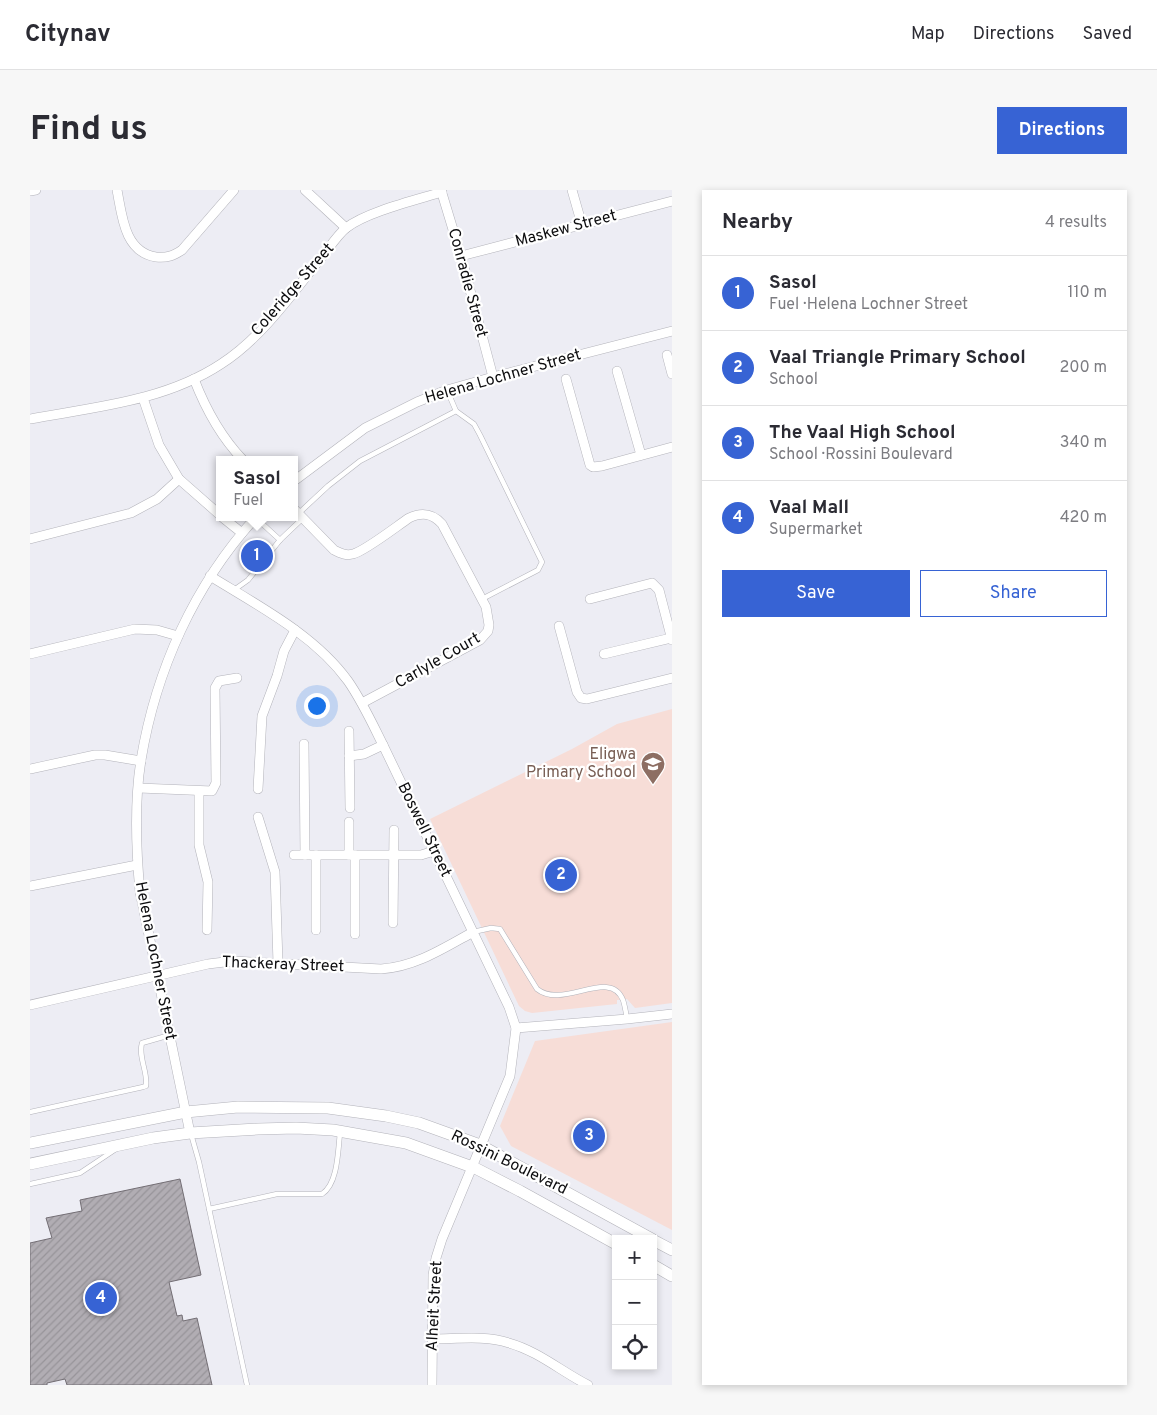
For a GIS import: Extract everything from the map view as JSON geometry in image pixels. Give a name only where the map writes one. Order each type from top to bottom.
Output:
[{"type":"street","points":[[30,192],[36,190]]},
{"type":"street","points":[[117,190],[126,233],[133,245],[142,252],[162,258],[173,256],[182,250],[234,190]]},
{"type":"street","points":[[305,190],[346,228]]},
{"type":"street","points":[[572,190],[582,224]]},
{"type":"street","name":"Coleridge Street","points":[[30,419],[143,398],[194,379],[222,364],[243,347],[275,315],[346,228],[384,210],[441,191]]},
{"type":"street","name":"Conradie Street","points":[[441,191],[461,256],[493,377]]},
{"type":"street","name":"Maskew Street","points":[[461,256],[672,201]]},
{"type":"street","name":"Helena Lochner Street","points":[[298,478],[365,428],[417,402],[447,390],[672,331]]},
{"type":"street","points":[[667,354],[672,374]]},
{"type":"street","points":[[617,371],[641,455]]},
{"type":"street","points":[[194,379],[208,412],[228,444],[239,456]]},
{"type":"street","points":[[566,380],[590,465],[593,467],[672,447]]},
{"type":"street","points":[[143,398],[159,445],[179,479],[216,512]]},
{"type":"street","points":[[30,539],[131,513],[157,499],[179,479]]},
{"type":"street","name":"Carlyle Court","points":[[299,513],[334,550],[347,555],[360,551],[409,518],[418,514],[430,515],[442,524],[488,614],[488,631],[480,640],[362,704]]},
{"type":"street","points":[[227,521],[242,533]]},
{"type":"street","name":"Helena Lochner Street","points":[[190,1133],[143,915],[137,865],[137,812],[141,761],[163,674],[178,636],[210,576],[253,521]]},
{"type":"street","name":"Boswell Street","points":[[210,576],[295,630],[325,653],[349,681],[383,745],[509,1007],[516,1028],[510,1076],[502,1099],[480,1145]]},
{"type":"street","points":[[590,599],[652,583],[655,584],[659,590],[672,639],[604,654]]},
{"type":"street","points":[[558,626],[577,692],[581,698],[587,699],[672,678]]},
{"type":"street","points":[[30,654],[135,629],[157,630],[178,636]]},
{"type":"street","points":[[258,789],[262,716],[284,651],[295,630]]},
{"type":"street","points":[[139,788],[212,791],[215,786],[215,688],[219,681],[237,678]]},
{"type":"street","points":[[349,731],[350,808]]},
{"type":"street","points":[[304,744],[304,855]]},
{"type":"street","points":[[349,756],[364,754],[383,745]]},
{"type":"street","points":[[30,768],[95,755],[141,761]]},
{"type":"street","points":[[199,791],[199,844],[208,882],[207,930]]},
{"type":"street","points":[[258,817],[275,872],[278,963]]},
{"type":"street","points":[[349,822],[355,934]]},
{"type":"street","points":[[393,923],[394,830]]},
{"type":"street","points":[[294,855],[421,855],[434,851]]},
{"type":"street","points":[[316,855],[316,930]]},
{"type":"street","points":[[30,886],[137,865]]},
{"type":"street","name":"Thackeray Street","points":[[30,1005],[226,962],[381,969],[396,968],[421,959],[473,932]]},
{"type":"street","points":[[516,1028],[672,1014]]},
{"type":"street","name":"Rossini Boulevard","points":[[30,1143],[186,1112],[254,1106],[328,1108],[386,1116],[419,1123],[480,1145],[645,1235]]},
{"type":"street","name":"Rossini Boulevard","points":[[30,1164],[153,1138],[190,1133],[296,1128],[341,1131],[406,1143],[471,1166],[612,1242]]},
{"type":"street","name":"Alheit Street","points":[[432,1385],[433,1275],[436,1258],[442,1238],[480,1145]]},
{"type":"street","name":"Rossini Boulevard","points":[[657,1242],[672,1250]]},
{"type":"street","points":[[657,1267],[672,1276]]},
{"type":"street","points":[[432,1339],[484,1338],[509,1342],[533,1353],[572,1381],[588,1385]]},
{"type":"lane","points":[[447,390],[456,411],[474,424],[542,562],[538,570],[482,599]]},
{"type":"lane","points":[[299,513],[328,486],[360,461],[456,411]]},
{"type":"lane","points":[[259,521],[280,540]]},
{"type":"lane","points":[[234,590],[248,580],[293,521]]},
{"type":"lane","points":[[473,932],[491,928],[500,929],[537,989],[543,994],[552,996],[567,994],[607,985],[616,989],[623,999],[627,1019]]},
{"type":"lane","points":[[30,1112],[143,1088],[146,1086],[146,1079],[141,1050],[142,1043],[170,1035]]},
{"type":"lane","points":[[210,1209],[277,1194],[322,1194],[330,1187],[334,1178],[341,1131]]},
{"type":"lane","points":[[190,1133],[210,1209],[248,1385]]},
{"type":"lane","points":[[30,1184],[80,1174],[121,1145]]},
{"type":"shaded area","points":[[672,709],[672,1003],[635,1008],[627,999],[617,1000],[617,1004],[532,1013],[525,1011],[519,1006],[430,819],[572,749],[617,724]]},
{"type":"shaded area","points":[[672,1022],[672,1230],[511,1146],[500,1126],[535,1041]]},
{"type":"building","points":[[180,1179],[201,1275],[169,1282],[177,1316],[182,1315],[183,1321],[197,1318],[212,1385],[67,1385],[65,1379],[47,1383],[47,1385],[30,1385],[30,1243],[52,1238],[46,1218],[82,1211],[80,1200]]},
{"type":"place","name":"Sasol","points":[[257,556]]},
{"type":"place","name":"Eligwa Primary School","points":[[653,785]]},
{"type":"place","name":"Vaal Triangle Primary School","points":[[561,875]]},
{"type":"place","name":"The Vaal High School","points":[[589,1136]]},
{"type":"place","name":"Vaal Mall","points":[[101,1298]]}]
